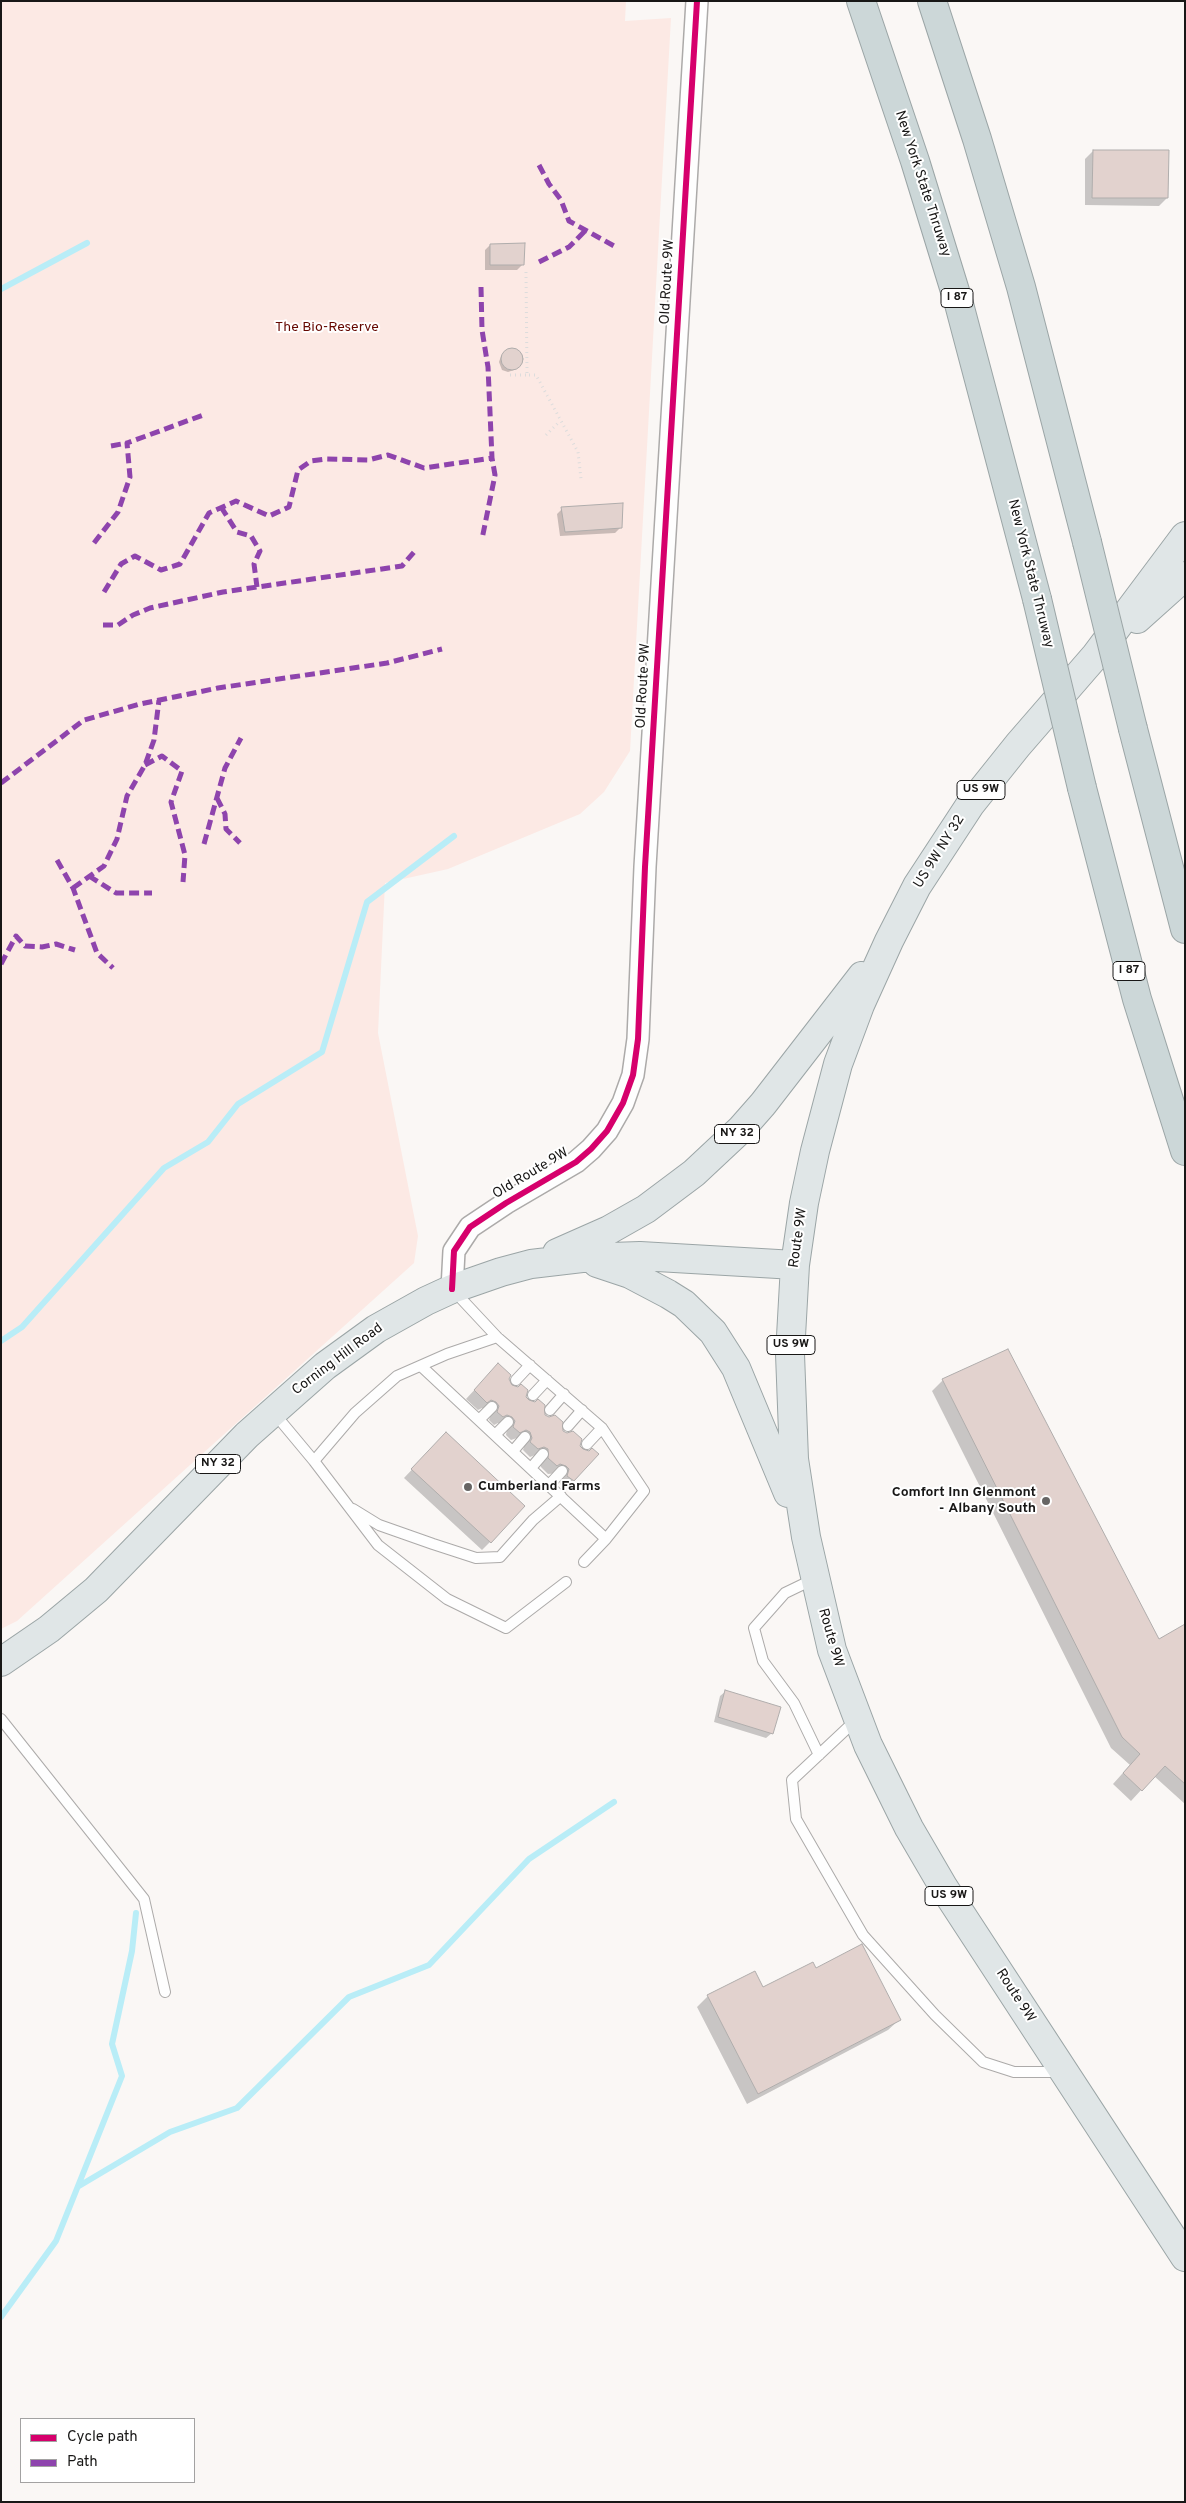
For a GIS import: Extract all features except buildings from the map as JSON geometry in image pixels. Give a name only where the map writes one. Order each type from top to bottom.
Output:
[{"type":"highway","name":"New York State Thruway","points":[[861,1],[915,161],[959,304],[1037,600],[1082,788],[1134,990],[1185,1151]]},
{"type":"highway","points":[[932,1],[977,139],[1021,287],[1185,929]]},
{"type":"main road","name":"US 9W","points":[[1096,654],[1185,536]]},
{"type":"main road","name":"US 9W","points":[[1096,654],[1185,576]]},
{"type":"main road","name":"US 9W NY 32","points":[[889,941],[918,886],[970,805],[1018,745],[1096,654]]},
{"type":"main road","name":"NY 32","points":[[531,1264],[626,1221],[646,1209],[700,1168],[741,1129],[763,1104],[889,941]]},
{"type":"main road","name":"Route 9W","points":[[889,941],[850,1032],[829,1096],[807,1188],[795,1265],[791,1320],[792,1426],[794,1459],[814,1579],[832,1650],[857,1720],[883,1779],[925,1856],[1185,2257]]},
{"type":"main road","name":"Corning Hill Road","points":[[1,1662],[49,1629],[96,1590],[216,1466],[272,1412],[325,1366],[369,1334],[409,1310],[452,1289],[531,1264],[582,1258],[640,1256],[795,1265]]},
{"type":"main road","points":[[582,1258],[630,1274],[668,1294],[684,1304],[713,1332],[736,1368],[806,1537]]},
{"type":"street","name":"Old Route 9W","points":[[452,1289],[454,1251],[470,1227],[506,1203],[576,1162],[591,1149],[611,1124],[623,1103],[633,1075],[638,1039],[646,857],[697,1]]},
{"type":"lane","points":[[452,1289],[497,1337],[602,1428],[644,1491],[606,1539],[584,1562]]},
{"type":"lane","points":[[314,1461],[355,1412],[397,1376],[497,1337]]},
{"type":"lane","points":[[516,1380],[530,1365]]},
{"type":"lane","points":[[421,1366],[606,1539]]},
{"type":"lane","points":[[533,1395],[547,1380]]},
{"type":"lane","points":[[550,1410],[564,1394]]},
{"type":"lane","points":[[479,1420],[492,1407]]},
{"type":"lane","points":[[568,1426],[582,1410]]},
{"type":"lane","points":[[272,1412],[314,1461],[378,1546],[447,1599],[506,1628],[566,1582]]},
{"type":"lane","points":[[495,1435],[508,1422]]},
{"type":"lane","points":[[587,1444],[602,1428]]},
{"type":"lane","points":[[513,1451],[525,1437]]},
{"type":"lane","points":[[530,1468],[543,1454]]},
{"type":"lane","points":[[549,1485],[562,1471]]},
{"type":"lane","points":[[348,1505],[380,1525],[476,1558],[500,1557],[533,1520],[561,1496]]},
{"type":"lane","points":[[814,1579],[785,1593],[754,1628],[762,1661],[794,1703],[819,1755]]},
{"type":"lane","points":[[1,1719],[144,1899],[165,1992]]},
{"type":"lane","points":[[857,1720],[792,1780],[796,1819],[862,1935],[935,2015],[983,2062],[1014,2072],[1064,2072]]},
{"type":"path","points":[[526,272],[526,375]]},
{"type":"path","points":[[510,375],[536,375],[578,452],[581,479]]},
{"type":"path","points":[[546,435],[560,421]]},
{"type":"green space","name":"The Bio-Reserve","points":[[1,1],[626,1],[625,21],[671,18],[630,751],[604,792],[580,814],[448,869],[385,883],[378,1033],[418,1236],[414,1263],[17,1621],[1,1629]]},
{"type":"waterway","points":[[1,289],[87,243]]},
{"type":"waterway","points":[[1,1341],[22,1327],[164,1168],[208,1142],[238,1104],[322,1052],[367,902],[454,836]]},
{"type":"waterway","points":[[79,2186],[170,2132],[237,2108],[349,1997],[429,1965],[529,1859],[614,1802]]},
{"type":"waterway","points":[[1,2317],[56,2241],[122,2076],[112,2044],[132,1951],[136,1913]]},
{"type":"marked path","points":[[539,165],[549,184],[561,200],[569,221],[616,247]]},
{"type":"marked path","points":[[539,262],[569,247],[586,230]]},
{"type":"marked path","points":[[481,287],[482,330],[488,367],[492,458],[495,475],[482,539]]},
{"type":"marked path","points":[[94,543],[118,512],[130,477],[127,443],[206,414]]},
{"type":"marked path","points":[[111,446],[127,443]]},
{"type":"marked path","points":[[104,592],[121,564],[135,556],[161,570],[180,564],[209,513],[236,501],[269,516],[289,507],[298,470],[311,461],[327,459],[368,460],[388,455],[424,468],[492,458]]},
{"type":"marked path","points":[[221,507],[237,532],[251,536],[260,551],[254,564],[257,587]]},
{"type":"marked path","points":[[103,625],[118,625],[133,615],[150,608],[223,592],[402,566],[415,551]]},
{"type":"marked path","points":[[1,783],[84,720],[140,704],[218,688],[387,663],[442,649]]},
{"type":"marked path","points":[[73,888],[104,866],[117,839],[127,796],[145,765],[154,740],[159,700]]},
{"type":"marked path","points":[[204,844],[225,768],[241,738]]},
{"type":"marked path","points":[[145,765],[162,756],[182,771],[171,802],[185,855],[183,882]]},
{"type":"marked path","points":[[217,798],[225,814],[226,829],[240,843]]},
{"type":"marked path","points":[[57,860],[73,888],[97,953],[113,968]]},
{"type":"marked path","points":[[89,876],[116,893],[152,893]]},
{"type":"marked path","points":[[1,964],[16,936],[25,946],[42,947],[56,944],[75,950]]},
{"type":"cycle path","points":[[452,1289],[454,1251],[470,1227],[506,1203],[576,1162],[591,1149],[607,1131],[623,1103],[633,1075],[638,1039],[645,867],[697,1]]},
{"type":"place","name":"Cumberland Farms","points":[[468,1487]]},
{"type":"place","name":"Comfort Inn Glenmont - Albany South","points":[[1046,1501]]}]
